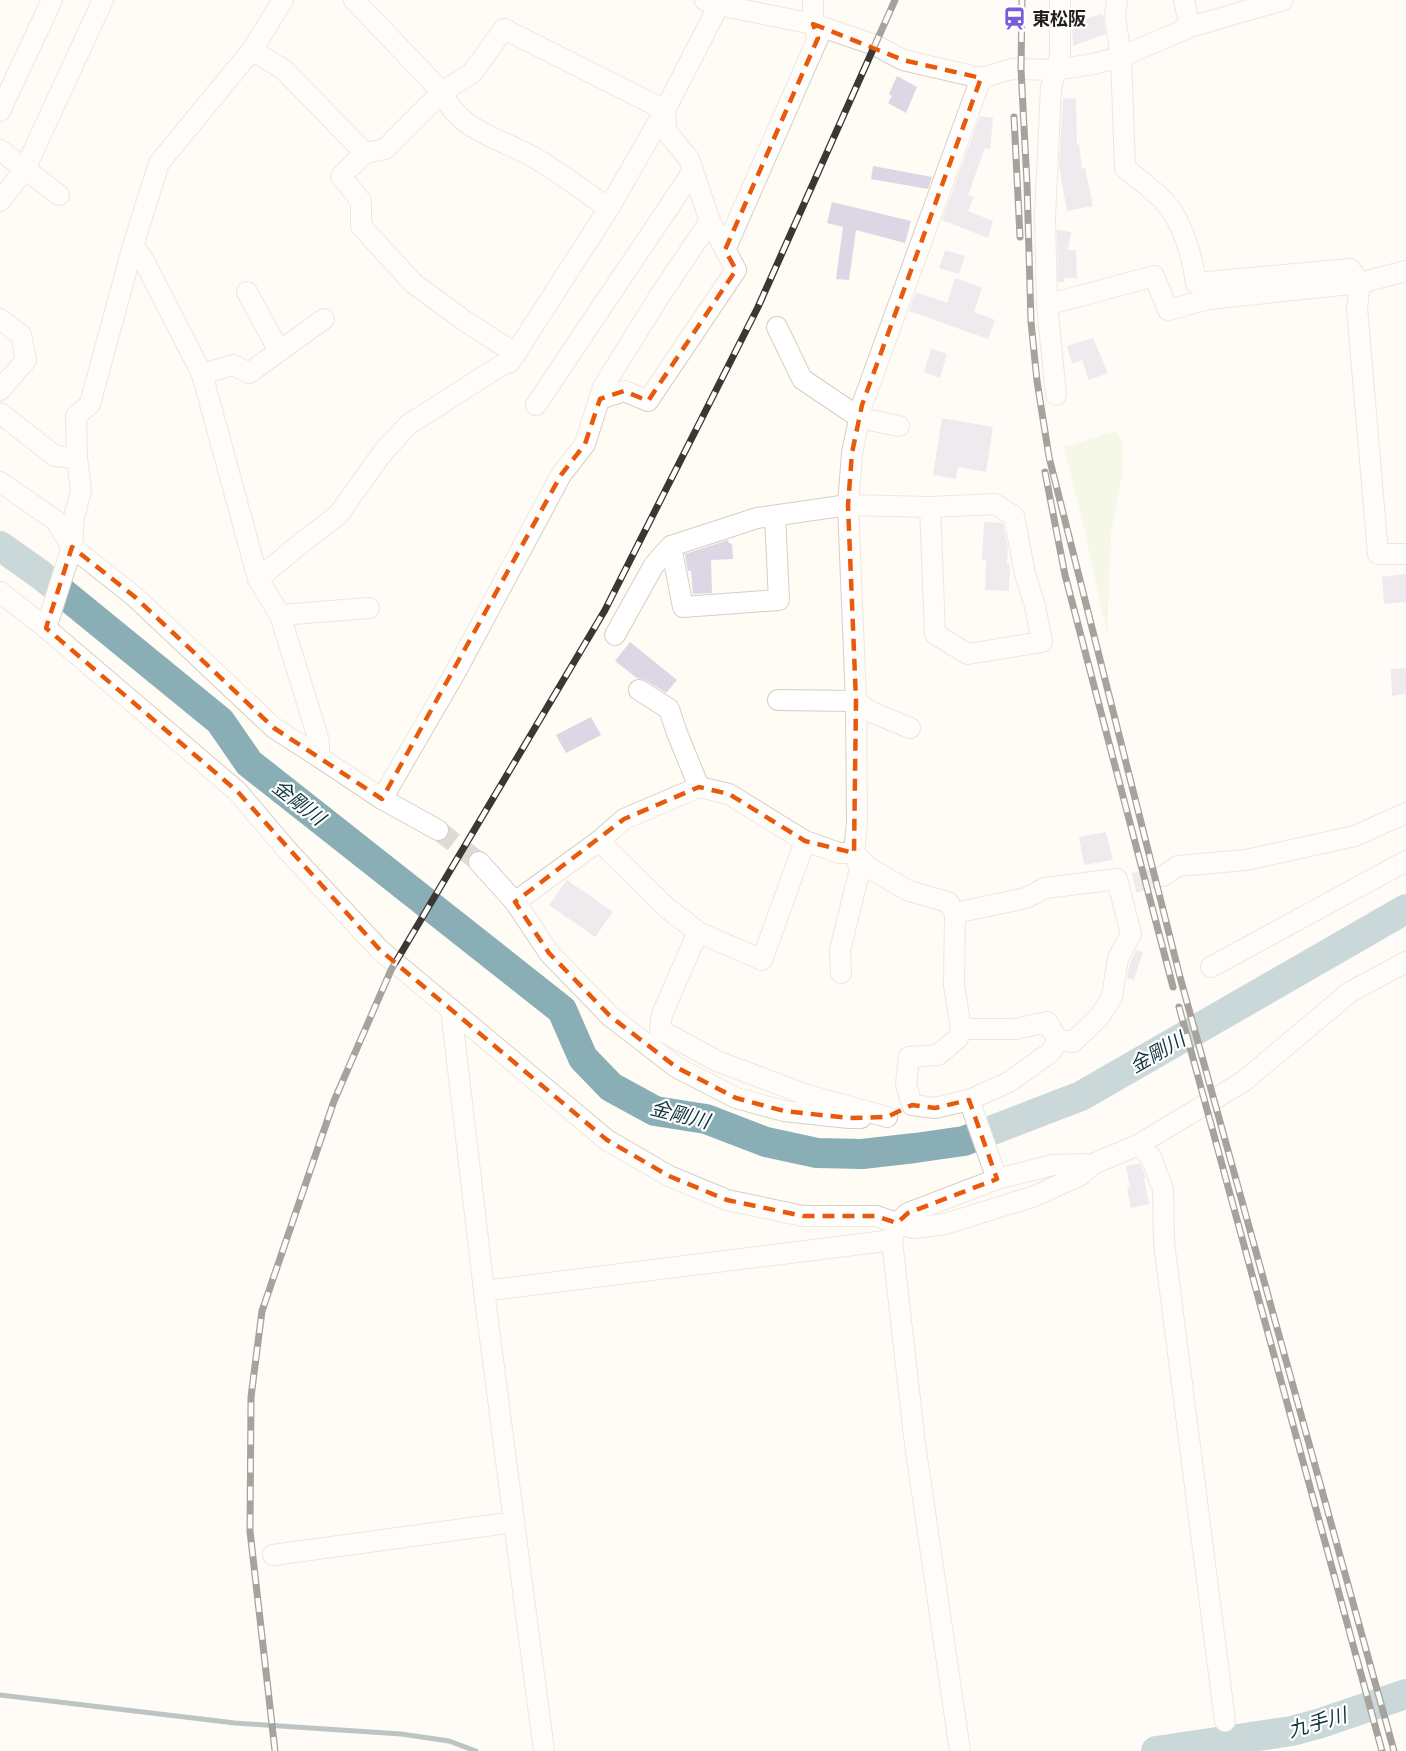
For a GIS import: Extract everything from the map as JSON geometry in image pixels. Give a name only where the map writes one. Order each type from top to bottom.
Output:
[{"type":"street","points":[[0,111],[52,0]]},
{"type":"street","points":[[0,201],[25,169],[103,0]]},
{"type":"street","points":[[46,627],[72,547],[74,517],[81,491],[76,416],[90,404],[133,246],[159,163],[252,50],[283,0]]},
{"type":"street","points":[[354,0],[442,92],[445,100],[470,127],[534,158],[609,208]]},
{"type":"street","points":[[725,250],[818,38],[813,24],[813,0]]},
{"type":"street","points":[[1056,395],[1047,305],[1046,216],[1051,88],[1060,55],[1060,0]]},
{"type":"street","points":[[1117,0],[1115,16],[1121,57],[1125,168],[1166,203],[1182,231],[1194,267],[1196,283],[1350,269],[1360,282],[1357,308],[1378,554],[1406,555]]},
{"type":"street","points":[[1184,0],[1190,27]]},
{"type":"street","points":[[258,579],[338,515],[384,452],[408,425],[500,366],[510,362],[609,208],[665,110],[715,2],[813,24],[875,45],[903,60],[981,78],[1012,69],[1055,70],[1121,57],[1190,27],[1283,0]]},
{"type":"street","points":[[516,354],[413,283],[361,226],[361,201],[341,176],[365,153],[386,148],[442,92],[472,73],[504,29],[665,110]]},
{"type":"street","points":[[252,50],[284,70],[365,153]]},
{"type":"street","points":[[841,972],[840,950],[860,869],[854,853],[857,822],[856,700],[848,505],[852,453],[862,405],[981,78]]},
{"type":"street","points":[[600,399],[624,391],[648,401],[736,270],[710,221],[689,159],[666,131],[665,110]]},
{"type":"street","points":[[0,150],[59,195]]},
{"type":"street","points":[[536,405],[693,171]]},
{"type":"street","points":[[382,799],[455,673],[561,474],[585,444],[603,387],[710,221]]},
{"type":"street","points":[[133,246],[143,259],[202,374],[258,579],[280,615],[319,741],[319,757]]},
{"type":"street","points":[[1047,305],[1154,276],[1168,310],[1209,298],[1360,282],[1406,271]]},
{"type":"street","points":[[246,292],[279,351]]},
{"type":"street","points":[[0,319],[21,335],[26,360],[0,390]]},
{"type":"street","points":[[202,374],[233,364],[249,373],[324,319]]},
{"type":"street","points":[[777,327],[802,379],[860,418],[899,426]]},
{"type":"street","points":[[0,413],[55,456],[77,458]]},
{"type":"street","points":[[0,482],[55,519],[72,547],[135,597],[274,728],[382,799],[438,830]]},
{"type":"street","points":[[615,635],[654,565],[671,546],[757,518],[848,505],[930,507],[995,504],[1014,516],[1025,574],[1035,606],[1042,642],[968,654],[934,634],[930,507]]},
{"type":"street","points":[[671,546],[683,607],[779,600],[775,516]]},
{"type":"street","points":[[1377,563],[1406,555]]},
{"type":"street","points":[[0,592],[46,627],[237,791],[287,850],[380,950],[607,1140],[669,1176],[727,1200],[803,1216],[876,1216],[894,1232],[915,1444],[960,1751]]},
{"type":"street","points":[[280,615],[369,608]]},
{"type":"street","points":[[639,690],[669,709],[699,787]]},
{"type":"street","points":[[778,700],[856,700],[869,711],[910,728]]},
{"type":"street","points":[[515,902],[600,842],[624,819],[699,787],[729,794],[805,841],[839,853],[854,853],[869,868],[909,891],[948,902],[955,913],[954,985],[961,1029],[958,1038],[938,1055],[909,1057],[906,1084],[912,1105]]},
{"type":"street","points":[[1163,876],[1178,866],[1246,860],[1355,836],[1406,813]]},
{"type":"street","points":[[600,842],[666,907],[698,932],[762,960],[805,841]]},
{"type":"street","points":[[479,861],[515,902],[549,953],[610,1016],[676,1068],[736,1098],[784,1111],[849,1118],[887,1117],[912,1105],[935,1108],[969,1100],[1009,1082],[1051,1052],[1058,1040]]},
{"type":"street","points":[[1211,967],[1406,861]]},
{"type":"street","points":[[955,913],[1026,898],[1045,888],[1126,881],[1131,934],[1118,958],[1112,997],[1100,1016],[1073,1042],[1058,1040]]},
{"type":"street","points":[[698,932],[662,1014],[660,1029],[717,1061],[804,1094],[887,1117]]},
{"type":"street","points":[[894,1232],[945,1224],[1035,1196],[1081,1175],[1093,1164],[1138,1145],[1244,1081],[1350,992],[1406,962]]},
{"type":"street","points":[[451,1009],[484,1291],[543,1751]]},
{"type":"street","points":[[961,1029],[1015,1029],[1047,1022],[1058,1040]]},
{"type":"street","points":[[969,1100],[995,1172]]},
{"type":"street","points":[[1138,1145],[1151,1157],[1162,1189],[1164,1243],[1225,1721]]},
{"type":"street","points":[[484,1291],[885,1241],[908,1213],[995,1172],[1053,1165],[1093,1164]]},
{"type":"street","points":[[273,1556],[514,1522]]},
{"type":"highlighted area","points":[[813,24],[903,60],[981,78],[862,405],[852,453],[848,505],[856,701],[854,853],[805,841],[729,794],[699,787],[624,819],[515,902],[549,953],[610,1016],[676,1067],[736,1098],[784,1111],[849,1118],[887,1117],[912,1105],[935,1108],[969,1100],[997,1179],[908,1213],[897,1223],[876,1216],[803,1216],[727,1200],[669,1176],[607,1140],[380,950],[237,791],[46,628],[72,547],[135,597],[274,728],[382,799],[561,475],[585,444],[600,399],[624,391],[648,401],[736,270],[725,250],[818,38]]},
{"type":"green space","points":[[1116,431],[1123,442],[1123,470],[1111,533],[1107,634],[1064,447]]},
{"type":"building","points":[[1103,14],[1106,34],[1073,46],[1072,22]]},
{"type":"building","points":[[897,76],[917,87],[906,113],[888,103],[892,96],[889,94]]},
{"type":"building","points":[[1063,98],[1076,99],[1077,145],[1079,144],[1082,169],[1085,168],[1093,206],[1067,211],[1059,167]]},
{"type":"building","points":[[980,116],[993,118],[990,149],[985,148],[968,195],[974,197],[968,211],[993,221],[988,238],[942,220]]},
{"type":"building","points":[[873,166],[932,177],[928,189],[871,179]]},
{"type":"building","points":[[832,202],[911,221],[905,243],[856,230],[849,280],[836,279],[843,227],[827,223]]},
{"type":"building","points":[[1057,230],[1071,232],[1068,250],[1076,250],[1077,278],[1065,278],[1064,282],[1058,282]]},
{"type":"building","points":[[945,250],[965,256],[959,274],[939,268]]},
{"type":"building","points":[[955,278],[982,288],[974,312],[995,320],[988,339],[909,311],[916,292],[947,303]]},
{"type":"building","points":[[1093,338],[1108,373],[1089,380],[1082,360],[1072,364],[1067,346]]},
{"type":"building","points":[[931,349],[947,354],[940,378],[924,372]]},
{"type":"building","points":[[942,418],[993,427],[986,472],[958,467],[956,479],[933,475]]},
{"type":"building","points":[[984,522],[1003,523],[1008,548],[1007,564],[1010,564],[1009,591],[985,590],[986,560],[982,560]]},
{"type":"building","points":[[728,540],[732,544],[733,559],[711,560],[712,593],[693,594],[691,571],[688,571],[685,554]]},
{"type":"building","points":[[1406,574],[1406,602],[1384,604],[1382,577]]},
{"type":"building","points":[[630,642],[677,680],[666,693],[645,680],[637,678],[615,661]]},
{"type":"building","points":[[1406,668],[1406,694],[1392,696],[1391,669]]},
{"type":"building","points":[[591,717],[601,735],[566,753],[556,735]]},
{"type":"building","points":[[1106,832],[1113,860],[1084,865],[1079,837]]},
{"type":"building","points":[[567,880],[613,912],[595,937],[549,905]]},
{"type":"building","points":[[1136,950],[1143,952],[1134,980],[1127,978],[1130,962]]},
{"type":"building","points":[[1140,1163],[1146,1178],[1144,1179],[1149,1204],[1131,1208],[1126,1166]]},
{"type":"waterway","name":"金剛川","points":[[0,546],[41,575],[220,721],[249,763],[562,1010],[583,1058],[611,1087],[655,1111],[706,1119],[766,1142],[817,1153],[862,1154],[964,1141],[1081,1096],[1406,909]]},
{"type":"waterway","name":"九手川","points":[[1156,1751],[1292,1731],[1406,1694]]},
{"type":"waterway","points":[[0,1695],[235,1723],[401,1734],[449,1741],[476,1751]]},
{"type":"tunnel","points":[[438,830],[479,862]]},
{"type":"tunnel","points":[[1134,883],[1163,876]]},
{"type":"railway","points":[[275,1751],[250,1531],[251,1397],[262,1311],[334,1101],[391,970],[605,610],[758,307],[895,0]]},
{"type":"railway","points":[[1022,0],[1021,69],[1031,322],[1037,381],[1049,457],[1180,977],[1394,1751]]},
{"type":"railway","points":[[1014,117],[1020,237]]},
{"type":"railway","points":[[1045,472],[1065,575],[1173,987]]},
{"type":"railway","points":[[1179,1007],[1382,1751]]},
{"type":"place","name":"東松阪","points":[[1014,18]]}]
